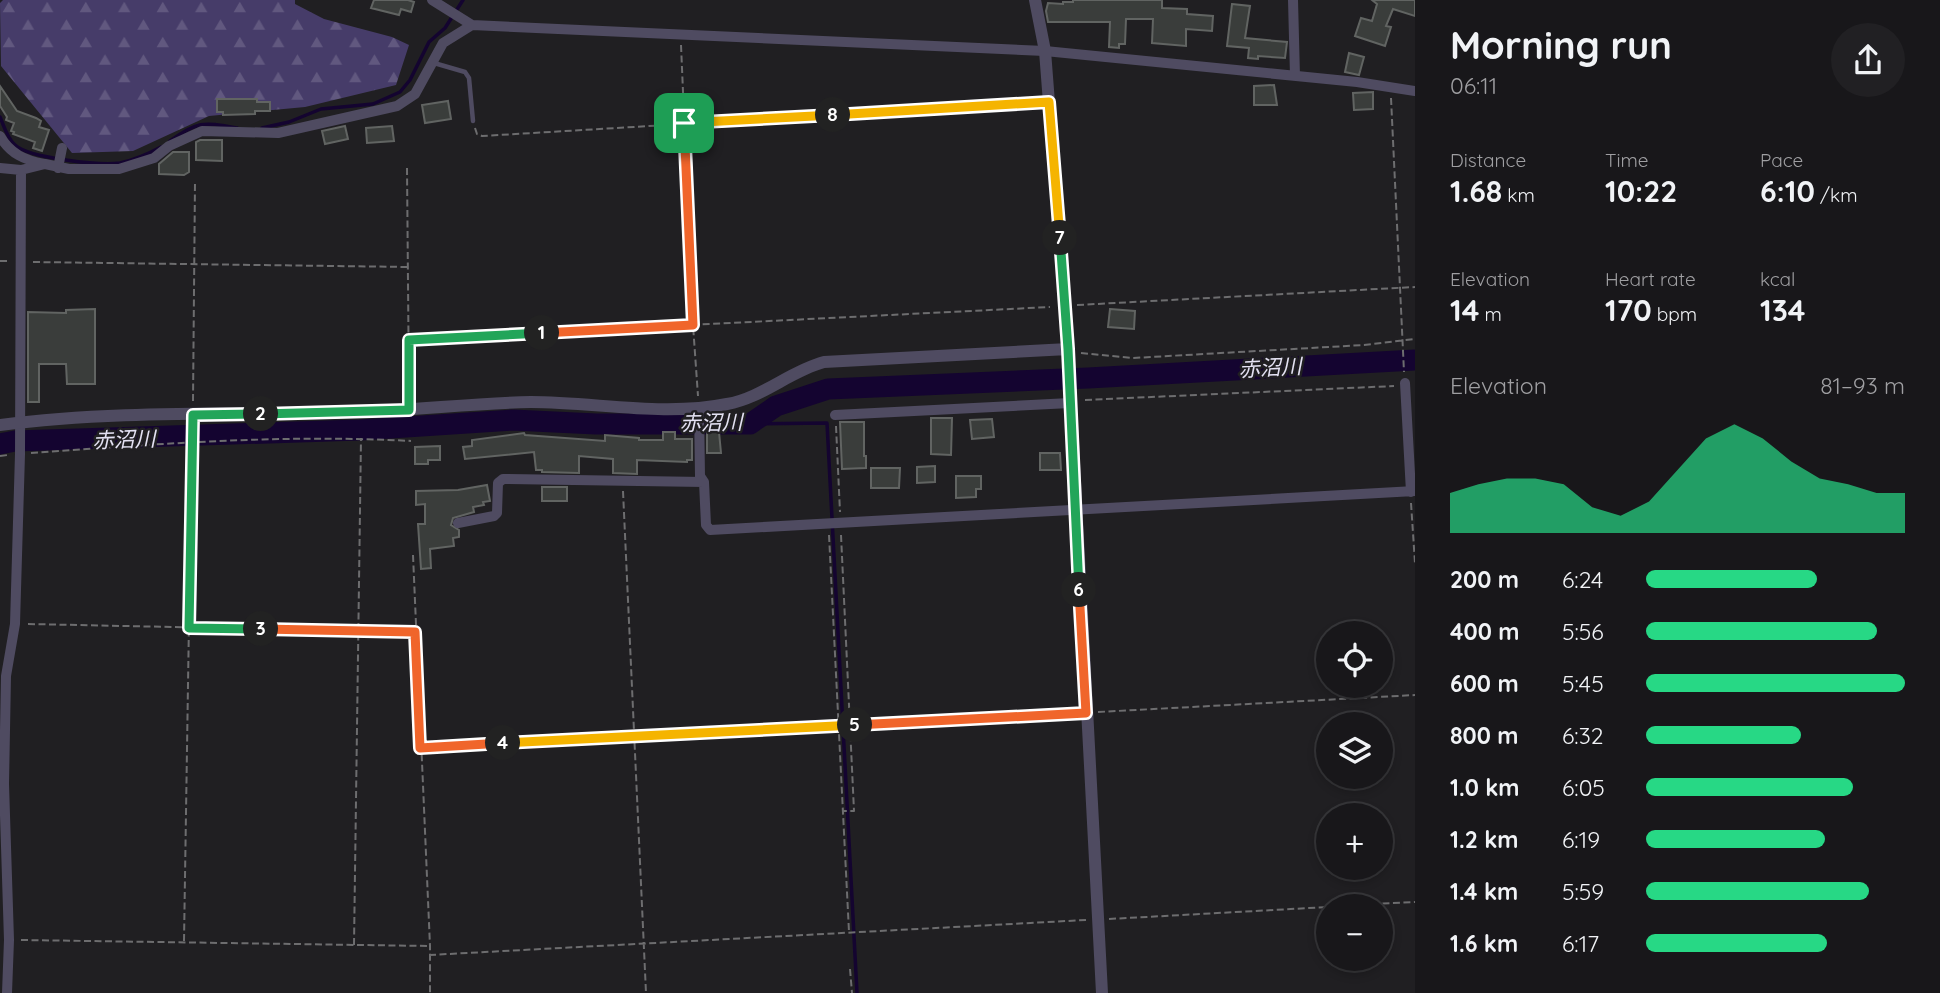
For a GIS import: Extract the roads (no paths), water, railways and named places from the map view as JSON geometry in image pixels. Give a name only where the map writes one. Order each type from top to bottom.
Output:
[{"type":"street","points":[[432,0],[472,25],[1045,51],[1415,90]]},
{"type":"street","points":[[1035,0],[1045,51],[1065,306],[1102,993]]},
{"type":"street","points":[[1293,0],[1295,76]]},
{"type":"street","points":[[0,136],[12,152],[58,168],[119,169],[154,158],[169,146],[202,131],[278,133],[397,106],[415,94],[443,43],[472,25]]},
{"type":"street","points":[[58,168],[62,148]]},
{"type":"street","points":[[0,168],[21,170],[38,159]]},
{"type":"street","points":[[7,993],[9,940],[2,784],[6,676],[15,624],[20,451],[21,170]]},
{"type":"street","points":[[0,425],[20,428],[93,418],[192,421],[533,402],[629,409],[699,418],[736,403],[809,366],[824,362],[1068,353]]},
{"type":"street","points":[[699,418],[700,477],[705,482],[706,525],[710,530],[834,525],[1413,491],[1405,385]]},
{"type":"street","points":[[835,415],[1070,399]]},
{"type":"street","points":[[458,523],[494,516],[498,483],[503,480],[705,482]]},
{"type":"lane","points":[[433,62],[465,72],[469,78],[473,121]]},
{"type":"waterway","points":[[262,128],[289,122],[321,109],[373,104],[400,92],[410,80],[429,42],[445,28],[463,0]]},
{"type":"waterway","points":[[0,117],[15,145],[34,154],[49,157],[111,164],[161,147]]},
{"type":"waterway","points":[[170,141],[201,125],[237,128]]},
{"type":"waterway","name":"赤沼川","points":[[0,444],[15,441],[360,430],[513,420],[596,424],[750,424],[776,406],[828,389],[1415,360]]},
{"type":"waterway","points":[[750,424],[827,423],[857,993]]}]
